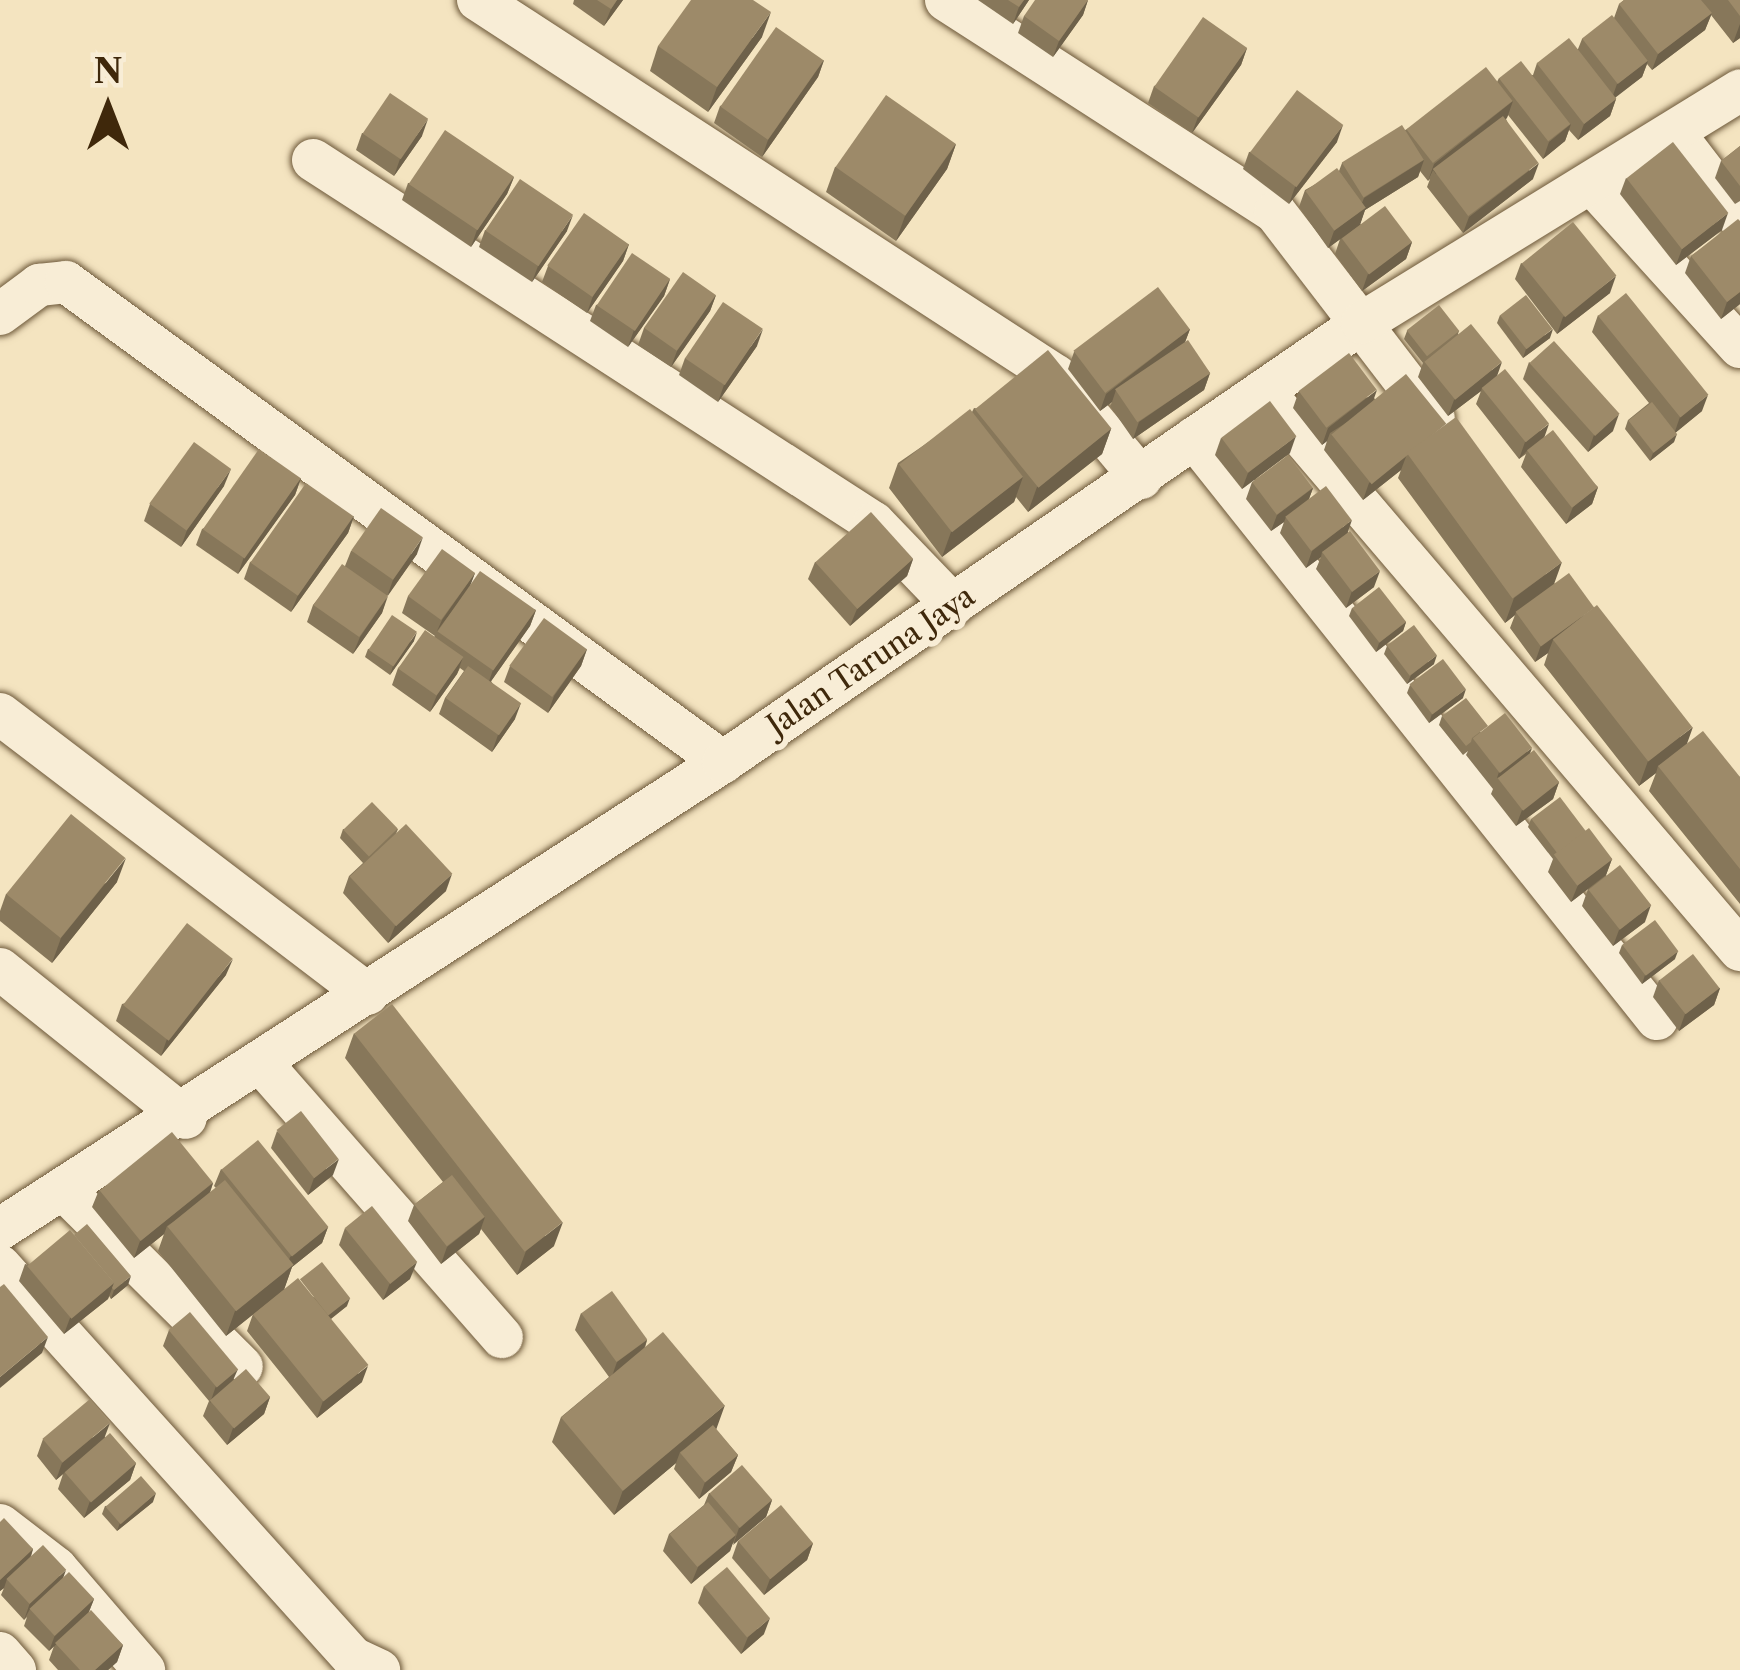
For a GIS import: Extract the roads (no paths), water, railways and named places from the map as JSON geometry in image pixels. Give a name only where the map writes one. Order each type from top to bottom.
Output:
[{"type":"street","points":[[478,0],[1063,384],[1142,478]]},
{"type":"street","points":[[946,0],[1281,220],[1463,451]]},
{"type":"street","name":"Jalan Taruna Jaya","points":[[0,1229],[186,1118],[261,1063],[723,762],[1362,323],[1740,90]]},
{"type":"street","points":[[1674,134],[1740,219]]},
{"type":"street","points":[[314,160],[883,532],[953,605]]},
{"type":"street","points":[[1592,184],[1740,347]]},
{"type":"street","points":[[0,314],[39,285],[65,282],[680,724],[723,762]]},
{"type":"street","points":[[1263,391],[1740,950]]},
{"type":"street","points":[[1194,438],[1657,1019]]},
{"type":"street","points":[[0,714],[367,994]]},
{"type":"street","points":[[0,969],[186,1118]]},
{"type":"street","points":[[261,1063],[502,1337]]},
{"type":"street","points":[[63,1189],[242,1367]]},
{"type":"street","points":[[0,1267],[353,1658],[379,1670]]},
{"type":"street","points":[[0,1526],[56,1568],[144,1670]]},
{"type":"street","points":[[0,1653],[16,1670]]}]
